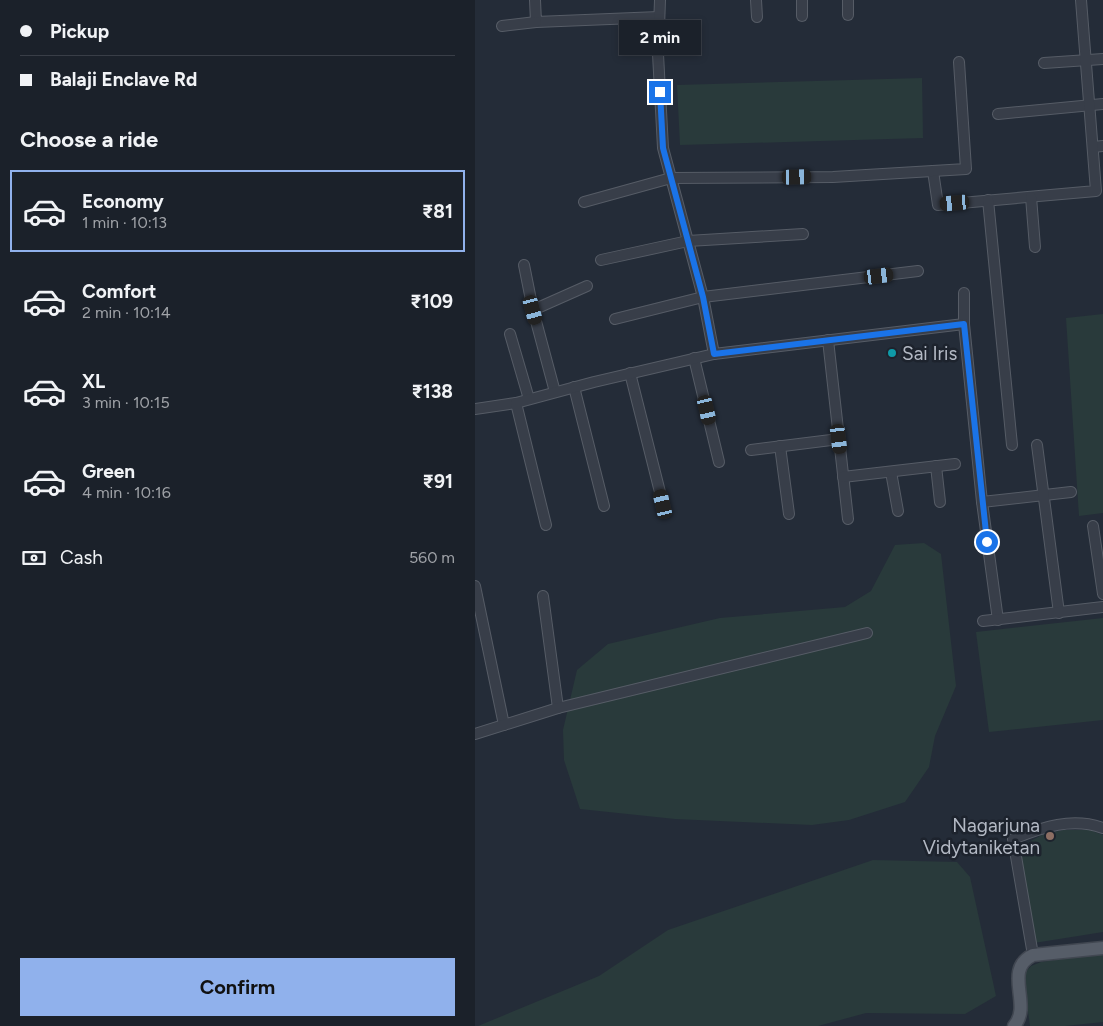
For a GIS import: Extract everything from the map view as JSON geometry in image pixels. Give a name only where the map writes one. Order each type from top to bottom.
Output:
[{"type":"main road","points":[[1014,1026],[1019,1021],[1021,1014],[1019,971],[1023,962],[1033,955],[1103,948]]},
{"type":"street","points":[[535,0],[536,22]]},
{"type":"street","points":[[660,0],[658,54],[663,148],[703,297],[714,354]]},
{"type":"street","points":[[756,0],[757,17]]},
{"type":"street","points":[[801,0],[801,16]]},
{"type":"street","points":[[847,15],[848,0]]},
{"type":"street","points":[[933,171],[938,205],[1100,191],[1098,146],[1089,105],[1081,0]]},
{"type":"street","points":[[502,26],[536,22],[659,17]]},
{"type":"street","points":[[1044,63],[1103,60]]},
{"type":"street","points":[[584,202],[671,178],[833,177],[966,169],[959,62]]},
{"type":"street","points":[[997,114],[1103,104]]},
{"type":"street","points":[[1031,196],[1035,247]]},
{"type":"street","points":[[988,200],[1012,445]]},
{"type":"street","points":[[601,260],[688,241],[803,234]]},
{"type":"street","points":[[524,265],[533,310],[555,392]]},
{"type":"street","points":[[615,319],[703,297],[918,271]]},
{"type":"street","points":[[533,310],[587,286]]},
{"type":"street","points":[[964,294],[964,324],[982,502],[998,620]]},
{"type":"street","points":[[475,409],[529,400],[630,373],[714,354],[964,324]]},
{"type":"street","points":[[510,334],[529,400]]},
{"type":"street","points":[[828,340],[848,518]]},
{"type":"street","points":[[694,358],[719,462]]},
{"type":"street","points":[[630,373],[663,504]]},
{"type":"street","points":[[574,387],[604,506]]},
{"type":"street","points":[[515,403],[546,525]]},
{"type":"street","points":[[751,450],[839,439]]},
{"type":"street","points":[[1037,445],[1059,613]]},
{"type":"street","points":[[780,446],[789,514]]},
{"type":"street","points":[[843,477],[955,464]]},
{"type":"street","points":[[936,466],[940,502]]},
{"type":"street","points":[[891,472],[897,511]]},
{"type":"street","points":[[982,502],[1071,492]]},
{"type":"street","points":[[1093,526],[1103,594]]},
{"type":"street","points":[[475,586],[503,725]]},
{"type":"street","points":[[543,596],[558,708]]},
{"type":"street","points":[[983,621],[1103,607]]},
{"type":"street","points":[[475,734],[558,708],[867,633]]},
{"type":"street","points":[[1033,955],[1013,838],[1040,828],[1063,824],[1090,823],[1103,828]]},
{"type":"shaded area","points":[[922,78],[923,138],[680,145],[677,85]]},
{"type":"shaded area","points":[[1103,314],[1103,513],[1079,516],[1066,318]]},
{"type":"shaded area","points":[[924,543],[941,554],[956,686],[935,736],[929,767],[905,802],[849,820],[812,825],[675,819],[580,809],[564,760],[563,730],[577,670],[608,644],[720,618],[845,607],[871,591],[895,545]]},
{"type":"shaded area","points":[[1103,618],[1103,720],[989,732],[976,632]]},
{"type":"shaded area","points":[[1063,830],[1090,830],[1103,835],[1103,932],[1034,943],[1019,847],[1042,835]]},
{"type":"shaded area","points":[[873,860],[957,862],[970,877],[996,996],[965,1014],[866,1013],[818,1026],[478,1026],[599,976],[668,930]]},
{"type":"shaded area","points":[[1103,953],[1103,1022],[1065,1026],[1030,1026],[1023,975],[1031,966],[1041,962]]},
{"type":"place","name":"Sai Iris","points":[[892,353]]},
{"type":"place","name":"Nagarjuna Vidytaniketan","points":[[1050,836]]},
{"type":"route","points":[[660,92],[663,148],[703,297],[714,354],[964,324],[987,542]]}]
